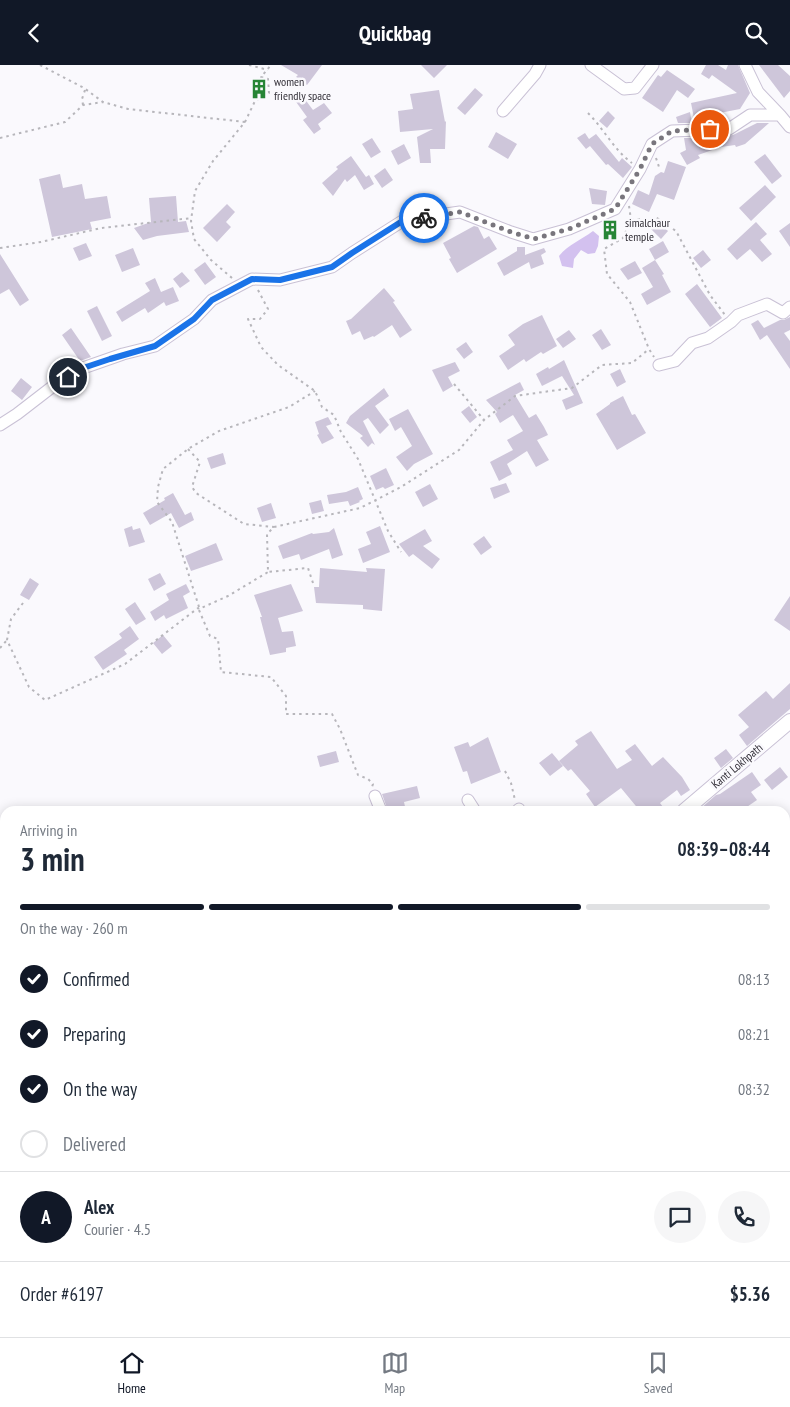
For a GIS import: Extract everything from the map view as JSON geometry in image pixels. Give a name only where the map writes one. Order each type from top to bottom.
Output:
[{"type":"main road","name":"Kanti Lokhpath","points":[[690,806],[790,721]]},
{"type":"street","points":[[503,111],[536,74],[540,65]]},
{"type":"street","points":[[592,65],[624,89],[635,88],[654,65]]},
{"type":"street","points":[[745,65],[758,92],[790,127]]},
{"type":"street","points":[[0,425],[52,387],[83,368],[123,354],[155,346],[194,319],[212,300],[252,279],[280,280],[332,267],[404,220],[460,212],[534,239],[569,229],[615,209],[640,169],[652,144],[672,131],[729,129],[750,115],[780,115]]},
{"type":"street","points":[[659,365],[675,361],[692,343],[708,338],[731,323],[738,315],[767,304],[783,313],[790,307]]},
{"type":"street","points":[[375,796],[379,806]]},
{"type":"street","points":[[468,800],[472,806]]},
{"type":"path","points":[[40,65],[86,90],[103,102],[128,109],[245,122]]},
{"type":"path","points":[[249,65],[268,70]]},
{"type":"path","points":[[271,65],[261,77],[268,79],[269,93],[255,101],[245,122],[212,161],[195,191],[192,207],[194,239],[211,260],[232,278],[252,279],[268,309],[260,319],[248,319],[261,347],[278,365],[314,391],[322,407],[334,415],[341,431],[358,459],[388,531],[401,551]]},
{"type":"path","points":[[83,105],[82,99],[86,90]]},
{"type":"path","points":[[0,138],[65,122],[83,105],[103,102]]},
{"type":"path","points":[[588,113],[600,125],[622,155],[640,169]]},
{"type":"path","points":[[627,189],[631,220],[623,238],[604,249],[607,274],[630,302],[649,349],[659,365]]},
{"type":"path","points":[[0,248],[41,242],[101,228],[192,218]]},
{"type":"path","points":[[631,220],[657,218],[676,231],[710,295],[731,323]]},
{"type":"path","points":[[188,449],[200,462],[192,487],[196,493],[244,524],[274,527],[360,508],[402,487],[459,450],[484,420],[515,396],[572,388],[602,365],[632,363],[649,349]]},
{"type":"path","points":[[454,384],[484,420]]},
{"type":"path","points":[[314,391],[288,407],[219,431],[188,449],[163,469],[158,487],[157,502],[172,522],[199,609],[210,636],[218,639],[221,673],[271,677],[286,696],[286,713],[332,714],[358,775],[368,779],[373,784],[367,795],[375,796]]},
{"type":"path","points":[[268,572],[267,534],[274,527]]},
{"type":"path","points":[[23,603],[11,619],[8,640],[29,687],[45,700],[125,664],[199,609],[228,596],[268,572],[308,567],[313,583]]},
{"type":"path","points":[[0,648],[8,640]]},
{"type":"path","points":[[506,771],[517,806]]},
{"type":"shaded area","points":[[593,231],[599,236],[595,253],[588,254],[581,250],[574,259],[573,268],[562,266],[559,256],[571,245]]},
{"type":"building","points":[[281,65],[322,65],[307,85],[296,77],[298,75]]},
{"type":"building","points":[[421,65],[447,65],[434,78]]},
{"type":"building","points":[[706,65],[718,65],[726,70],[728,65],[738,65],[750,93],[740,109],[694,118],[691,103],[737,93],[712,75],[709,79],[701,74]]},
{"type":"building","points":[[759,65],[778,65],[790,76],[790,91],[784,98]]},
{"type":"building","points":[[667,70],[695,89],[688,98],[677,90],[663,112],[642,98],[658,75],[661,77]]},
{"type":"building","points":[[475,88],[483,95],[465,115],[457,108]]},
{"type":"building","points":[[298,90],[313,110],[324,103],[332,113],[318,124],[321,129],[314,134],[303,120],[307,117],[291,95]]},
{"type":"building","points":[[439,90],[446,121],[445,149],[430,149],[431,163],[420,163],[417,137],[433,129],[400,132],[398,111],[413,109],[410,94]]},
{"type":"building","points":[[608,111],[615,118],[607,128],[599,121]]},
{"type":"building","points":[[690,112],[692,123],[678,123],[676,117]]},
{"type":"building","points":[[757,123],[769,123],[745,144],[736,147],[735,145],[721,147],[698,155],[700,158],[687,165],[680,153],[686,150],[684,138],[696,138],[698,144],[718,137],[733,135]]},
{"type":"building","points":[[496,132],[517,144],[508,159],[488,147]]},
{"type":"building","points":[[585,133],[589,139],[596,134],[619,162],[622,158],[632,167],[623,178],[608,164],[606,165],[590,146],[586,149],[577,138]]},
{"type":"building","points":[[372,138],[381,152],[371,158],[362,144]]},
{"type":"building","points":[[404,144],[411,158],[398,165],[391,151]]},
{"type":"building","points":[[765,154],[782,176],[772,184],[754,162]]},
{"type":"building","points":[[351,156],[366,177],[369,175],[374,184],[364,190],[355,175],[347,182],[345,179],[333,196],[322,183],[338,169],[336,167]]},
{"type":"building","points":[[668,161],[686,167],[674,200],[657,194],[649,212],[632,204],[638,190],[649,195],[655,176],[661,172],[664,173]]},
{"type":"building","points":[[385,168],[393,180],[382,188],[374,176]]},
{"type":"building","points":[[60,174],[63,188],[82,184],[85,199],[107,196],[111,218],[90,222],[92,229],[52,237],[39,179]]},
{"type":"building","points":[[765,185],[776,197],[751,221],[739,208]]},
{"type":"building","points":[[589,188],[607,191],[605,205],[592,204]]},
{"type":"building","points":[[176,196],[178,222],[186,221],[189,232],[157,236],[143,240],[134,228],[151,222],[149,198]]},
{"type":"building","points":[[227,204],[235,212],[226,222],[231,227],[217,242],[203,228]]},
{"type":"building","points":[[656,220],[668,231],[661,239],[649,227]]},
{"type":"building","points":[[756,222],[767,234],[760,240],[772,254],[762,262],[750,249],[737,260],[727,249]]},
{"type":"building","points":[[790,223],[790,247],[779,231]]},
{"type":"building","points":[[474,226],[478,227],[484,239],[489,236],[497,249],[457,273],[443,243]]},
{"type":"building","points":[[663,241],[669,252],[655,260],[649,249]]},
{"type":"building","points":[[86,243],[92,256],[79,261],[73,248]]},
{"type":"building","points":[[517,247],[525,247],[525,255],[544,248],[546,252],[541,255],[544,264],[531,269],[529,262],[504,276],[497,263],[517,251]]},
{"type":"building","points":[[133,248],[140,265],[122,272],[115,255]]},
{"type":"building","points":[[703,250],[711,260],[701,268],[693,258]]},
{"type":"building","points":[[0,254],[29,300],[20,306],[9,289],[0,294]]},
{"type":"building","points":[[655,260],[664,274],[662,275],[671,292],[647,305],[641,294],[653,287],[642,268]]},
{"type":"building","points":[[635,261],[642,273],[628,280],[620,269]]},
{"type":"building","points":[[205,262],[216,277],[205,285],[194,270]]},
{"type":"building","points":[[182,272],[190,281],[180,288],[173,279]]},
{"type":"building","points":[[155,278],[161,292],[173,287],[179,301],[166,306],[164,302],[148,313],[145,308],[122,322],[116,312],[150,291],[145,283]]},
{"type":"building","points":[[697,284],[722,318],[710,327],[685,294]]},
{"type":"building","points":[[384,288],[395,301],[393,302],[412,330],[400,338],[392,325],[374,337],[364,340],[360,331],[352,335],[346,321],[351,319]]},
{"type":"building","points":[[97,306],[112,336],[102,341],[87,311]]},
{"type":"building","points":[[542,315],[557,346],[543,354],[541,352],[526,362],[524,359],[508,370],[499,356],[515,345],[508,335],[523,324]]},
{"type":"building","points":[[790,317],[790,330],[784,333],[790,341],[790,369],[767,335],[760,340],[751,324],[758,320],[764,328]]},
{"type":"building","points":[[71,328],[91,357],[80,361],[62,335]]},
{"type":"building","points":[[601,329],[611,345],[602,350],[592,335]]},
{"type":"building","points":[[569,330],[576,339],[563,348],[556,339]]},
{"type":"building","points":[[466,342],[473,352],[464,359],[456,349]]},
{"type":"building","points":[[564,360],[583,403],[566,410],[562,400],[574,395],[562,376],[542,386],[536,374]]},
{"type":"building","points":[[455,362],[460,371],[448,377],[453,386],[443,392],[432,370]]},
{"type":"building","points":[[620,369],[626,382],[617,387],[610,374]]},
{"type":"building","points":[[21,378],[32,387],[22,400],[11,391]]},
{"type":"building","points":[[520,382],[524,390],[515,395],[529,418],[536,414],[544,427],[548,435],[537,440],[549,460],[536,467],[527,451],[507,464],[512,474],[499,481],[490,462],[513,450],[507,440],[523,431],[513,415],[500,423],[495,414],[497,412],[486,400]]},
{"type":"building","points":[[384,388],[389,396],[375,406],[389,425],[380,434],[368,418],[363,421],[375,445],[372,443],[368,447],[360,438],[363,436],[346,423],[350,416]]},
{"type":"building","points":[[623,396],[632,415],[635,414],[646,433],[617,450],[596,414]]},
{"type":"building","points":[[469,406],[477,417],[470,423],[461,412]]},
{"type":"building","points":[[408,409],[433,454],[414,464],[407,471],[396,457],[412,446],[401,427],[395,431],[389,419]]},
{"type":"building","points":[[328,417],[332,424],[326,426],[334,438],[322,444],[317,435],[319,434],[315,422]]},
{"type":"building","points":[[223,453],[226,464],[211,469],[207,458]]},
{"type":"building","points":[[386,468],[394,485],[376,490],[370,476]]},
{"type":"building","points":[[506,483],[510,492],[494,499],[490,488]]},
{"type":"building","points":[[430,484],[438,499],[423,507],[415,492]]},
{"type":"building","points":[[358,487],[363,499],[360,502],[350,506],[348,501],[329,504],[327,495],[346,492]]},
{"type":"building","points":[[173,493],[185,515],[191,512],[194,520],[179,528],[171,513],[150,525],[143,513]]},
{"type":"building","points":[[321,500],[324,511],[312,514],[309,503]]},
{"type":"building","points":[[271,503],[276,518],[262,522],[257,508]]},
{"type":"building","points":[[132,526],[133,530],[140,528],[145,542],[129,547],[124,529]]},
{"type":"building","points":[[380,526],[390,552],[363,563],[358,549],[371,544],[366,532]]},
{"type":"building","points":[[334,528],[343,555],[332,559],[329,549],[301,560],[299,554],[283,559],[278,546],[312,533],[329,532]]},
{"type":"building","points":[[425,529],[432,541],[423,546],[440,559],[432,569],[413,554],[409,557],[399,544]]},
{"type":"building","points":[[484,536],[492,547],[481,555],[473,544]]},
{"type":"building","points":[[216,543],[223,560],[191,571],[185,556]]},
{"type":"building","points":[[320,568],[367,572],[366,568],[385,569],[382,611],[363,609],[363,605],[316,603],[314,587],[319,587]]},
{"type":"building","points":[[160,573],[166,584],[154,591],[148,579]]},
{"type":"building","points":[[30,578],[39,584],[29,600],[20,595]]},
{"type":"building","points":[[186,584],[190,592],[183,596],[188,608],[166,619],[164,615],[155,621],[150,612],[169,600],[166,594]]},
{"type":"building","points":[[291,584],[303,611],[278,618],[282,632],[293,631],[296,646],[286,648],[286,652],[270,655],[260,617],[262,617],[254,595]]},
{"type":"building","points":[[790,596],[790,631],[774,620]]},
{"type":"building","points":[[135,602],[146,619],[136,625],[125,609]]},
{"type":"building","points":[[130,626],[139,639],[124,650],[127,654],[103,670],[94,657],[122,638],[119,634]]},
{"type":"building","points":[[163,635],[172,646],[162,654],[153,643]]},
{"type":"building","points":[[790,683],[790,709],[747,746],[739,735],[749,727],[738,715],[766,691],[773,699]]},
{"type":"building","points":[[591,731],[617,769],[632,760],[625,751],[635,744],[652,766],[663,757],[682,777],[690,790],[681,796],[677,790],[660,803],[662,806],[636,806],[621,788],[594,806],[586,794],[590,791],[571,769],[568,771],[559,761],[578,745],[575,741]]},
{"type":"building","points":[[488,737],[501,772],[471,784],[467,771],[463,772],[454,747],[468,742],[470,747]]},
{"type":"building","points":[[726,749],[733,758],[721,768],[714,758]]},
{"type":"building","points":[[336,751],[339,762],[320,767],[317,756]]},
{"type":"building","points":[[552,753],[563,766],[550,776],[539,763]]},
{"type":"building","points":[[780,767],[788,777],[772,790],[764,780]]},
{"type":"building","points":[[752,772],[761,785],[751,792],[757,800],[748,806],[703,806],[716,795]]},
{"type":"building","points":[[417,786],[420,798],[404,802],[405,806],[386,806],[382,794]]},
{"type":"way so far","points":[[424,218],[460,212],[534,239],[569,229],[615,209],[640,169],[652,144],[672,131],[710,129]]},
{"type":"place","name":"women friendly space","points":[[259,89]]},
{"type":"place","name":"simalchaur temple","points":[[610,230]]},
{"type":"route","points":[[68,377],[83,368],[123,354],[155,346],[194,319],[212,300],[252,279],[280,280],[332,267],[404,220],[424,218]]}]
